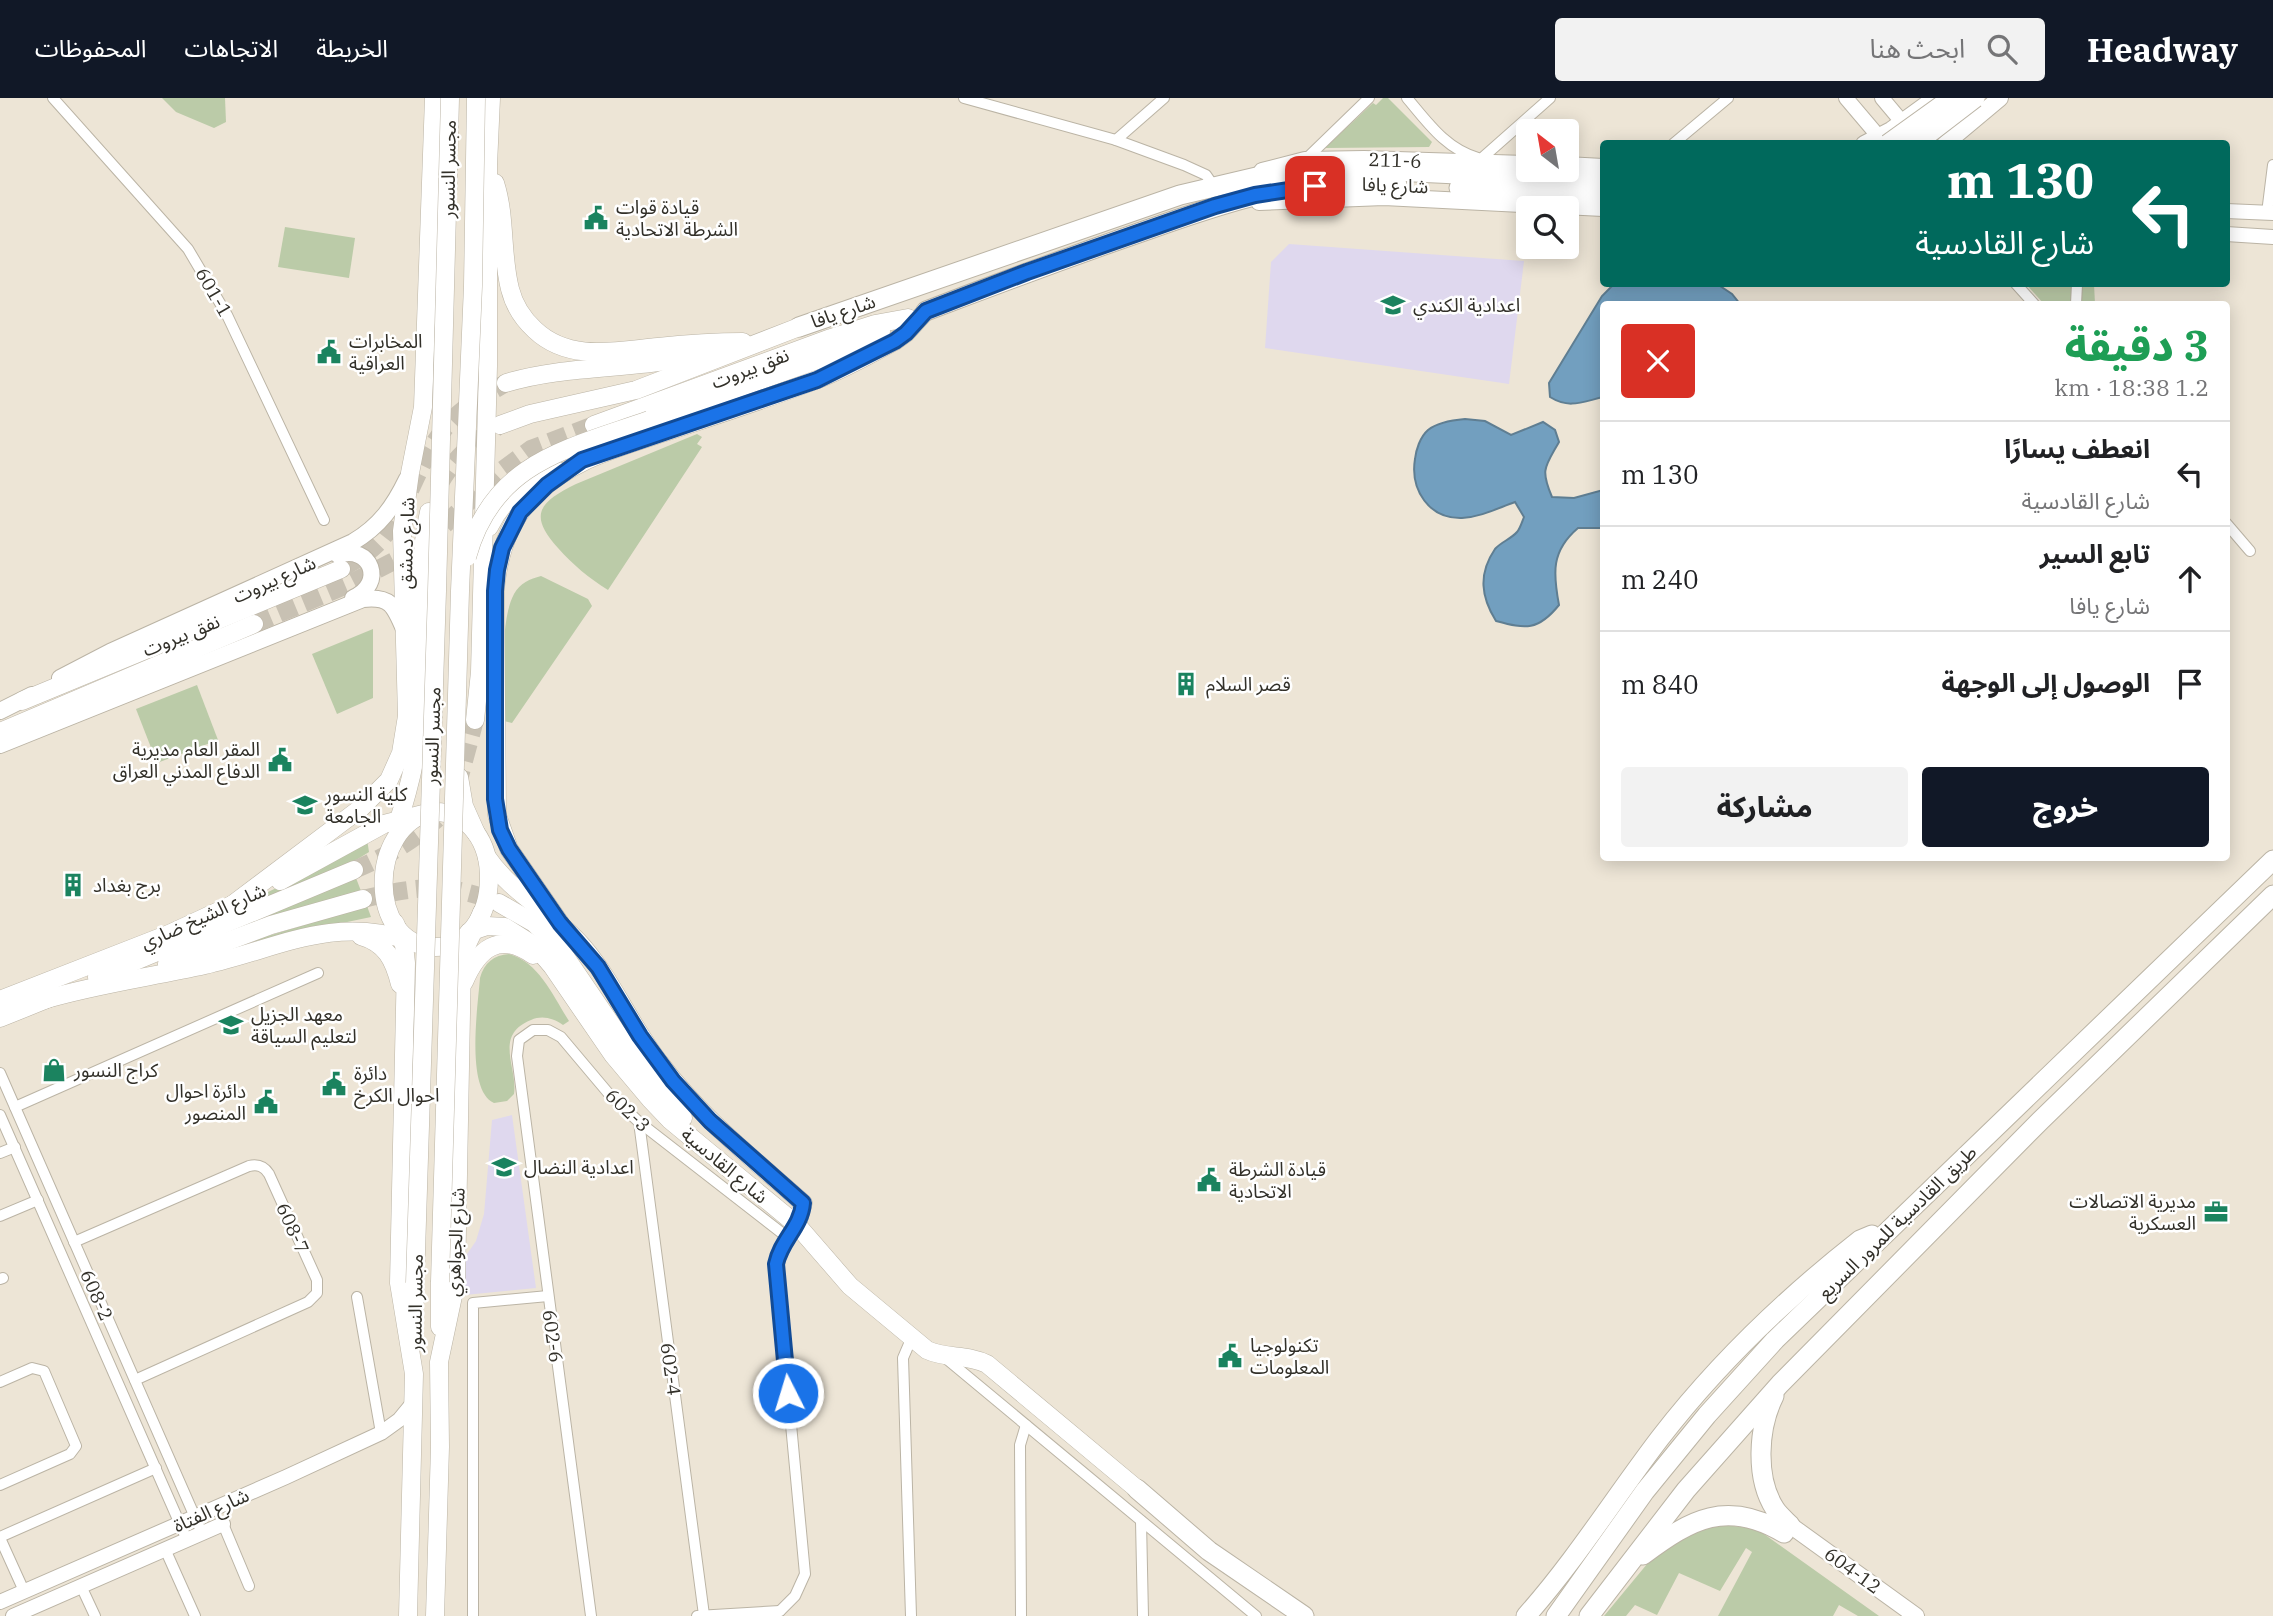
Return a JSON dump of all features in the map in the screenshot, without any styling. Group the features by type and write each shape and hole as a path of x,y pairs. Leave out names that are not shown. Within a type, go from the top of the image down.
{"highway":[{"path":"1882,140 1952,98"},
{"path":"1920,140 1975,98"},
{"name":"شارع يافا","path":"799,327 1146,207 1219,185 1265,175 1372,170 1600,181"},
{"name":"شارع يافا","path":"917,315 1027,272 1215,206 1294,188 1380,184 1600,195"},
{"path":"2239,894 2273,844"},
{"name":"طريق القادسية للمرور السريع","path":"1556,1616 1645,1491 1707,1415 1775,1340 2273,860"},
{"name":"طريق القادسية للمرور السريع","path":"1589,1616 1686,1490 1780,1384 2040,1121 2268,901"},
{"path":"1526,1616 1675,1419 1755,1331 1860,1240 1883,1234"},
{"path":"1780,1384 1765,1420 1762,1459 1771,1502 1787,1529"},
{"path":"1137,1489 1209,1551 1304,1616"},
{"path":"1623,1570 1674,1532 1701,1520 1745,1517 1787,1529"}],"main road":[{"name":"شارع دمشق","path":"228,908 361,808 389,780 416,710 405,631 402,531 423,407 434,98"},
{"name":"مجسر النسور","path":"414,1374 450,98"},
{"name":"مجسر النسور","path":"439,1362 460,591 473,286 476,98"},
{"path":"475,720 480,672 488,366 488,165 491,98"},
{"path":"1881,140 1934,98"},
{"path":"1950,140 2000,98"},
{"name":"211-6","path":"1219,185 1304,160 1516,164"},
{"path":"488,165 501,206 510,289 527,323 541,335 566,348 595,353 696,343 743,342"},
{"path":"1579,166 1600,167"},
{"path":"1215,206 1270,200 1384,197 1600,208"},
{"path":"460,591 468,554 481,521 501,491 545,458 823,358 917,315"},
{"name":"نفق بيروت","path":"594,425 831,338 875,324 917,315"},
{"name":"شارع يافا","path":"560,923 509,849 497,815 495,591 502,548 520,512 547,485 582,460 817,380 895,341 906,333 917,315"},
{"name":"نفق بيروت","path":"506,383 543,374 666,362 799,327"},
{"name":"شارع يافا","path":"500,425 530,414 636,390 799,327"},
{"path":"405,935 442,946 456,942 476,924 489,881 487,857 464,806 458,772 466,575 472,513 485,444"},
{"path":"483,542 497,511 518,489 544,474 582,460"},
{"name":"شارع بيروت","path":"0,711 110,652 353,542 379,524 397,499 410,474"},
{"path":"408,1616 414,1374 399,1283 406,954 405,935 388,909 384,885 388,853 410,778 416,710 423,544 429,512"},
{"path":"318,559 349,552 364,558 372,571 371,579 363,593 327,612"},
{"name":"نفق بيروت","path":"22,701 341,569"},
{"path":"0,745 363,599 383,598 396,612 405,631"},
{"name":"نفق بيروت","path":"0,732 254,624"},
{"path":"352,840 400,803 410,778 416,710"},
{"path":"389,780 411,744"},
{"path":"388,853 408,822 431,812 454,815 468,823 476,833"},
{"name":"شارع الشيخ ضاري","path":"0,1000 228,908 352,840 399,818 431,812"},
{"name":"شارع القادسية","path":"487,857 510,885 560,923 598,967 640,1036 682,1091 710,1121 803,1203 792,1231"},
{"name":"شارع الشيخ ضاري","path":"0,1018 354,870"},
{"path":"118,981 271,925 363,899"},
{"path":"499,903 534,923 558,946 649,1078 714,1155"},
{"name":"شارع القادسية","path":"476,924 513,931 544,956 613,1055 643,1092 670,1120 714,1155 850,1286 927,1350 942,1355 965,1356 988,1364 1137,1489"},
{"name":"شارع الجواهري","path":"435,1616 440,1447 439,1362 456,1282 461,991 464,947 476,924"},
{"path":"344,931 366,937 386,950 395,967 404,998"},
{"name":"شارع الشيخ ضاري","path":"43,1000 118,981 208,964 275,944 344,931 405,935"},
{"path":"461,991 473,961 496,945 510,944 523,948 559,978"},
{"path":"404,998 413,972 428,960 438,958 453,964 461,991"},
{"name":"604-12","path":"1787,1529 1899,1616"},
{"name":"604-12","path":"1787,1529 1916,1616"}],"street":[{"name":"601-1","path":"53,98 188,249 227,315 324,520"},
{"path":"964,98 1116,140 1197,170 1219,185 1215,206"},
{"path":"1116,140 1164,98"},
{"path":"1304,160 1369,98"},
{"path":"1408,98 1443,140 1460,152 1498,163"},
{"path":"1481,159 1550,98"},
{"path":"1679,140 1728,98"},
{"path":"1846,98 1878,140"},
{"path":"1882,98 1917,140"},
{"path":"2230,211 2270,213 2273,165"},
{"path":"2230,234 2273,237"},
{"path":"2019,287 2031,301"},
{"path":"2230,528 2250,551"},
{"path":"15,1107 318,973"},
{"name":"602-3","path":"517,1056 519,1040 533,1030 548,1030 561,1037 609,1094 639,1122 792,1231"},
{"name":"602-6","path":"517,1056 591,1616"},
{"name":"608-2","path":"0,1073 202,1533"},
{"name":"608-2","path":"0,1115 187,1540"},
{"name":"602-4","path":"639,1122 704,1615"},
{"path":"0,1153 25,1131"},
{"name":"608-7","path":"74,1242 249,1166 257,1165 269,1174 306,1255 318,1284 317,1293 312,1300 135,1380"},
{"path":"0,1216 38,1199"},
{"path":"697,1616 780,1613 795,1596 805,1574 776,1264 781,1245 792,1231"},
{"path":"473,1616 473,1305 476,1301 548,1296"},
{"path":"357,1297 382,1433"},
{"path":"911,1616 903,1358 912,1337"},
{"path":"942,1355 1256,1616"},
{"path":"0,1382 32,1368 44,1371 76,1446 70,1454 0,1485"},
{"name":"شارع الفتاة","path":"0,1602 382,1433 399,1420 413,1403"},
{"path":"1021,1616 1020,1445 1026,1425"},
{"path":"24,1591 0,1537 156,1468"},
{"path":"1140,1521 1143,1616"},
{"path":"223,1524 249,1586"},
{"name":"شارع الفتاة","path":"13,1616 223,1524"},
{"path":"165,1549 195,1616"},
{"path":"81,1586 94,1616"}],"shaded area":[{"name":"اعدادية الكندي","path":"1289,244 1524,261 1509,384 1265,348 1271,262"},
{"name":"اعدادية النضال","path":"512,1115 536,1288 465,1295 465,1257 476,1241 484,1214 492,1120"}],"green space":[{"path":"162,98 225,98 226,122 214,128 176,112"},
{"path":"1383,98 1388,98 1432,142 1429,147 1325,148 1373,103 1376,105"},
{"path":"285,227 355,238 349,278 278,267"},
{"path":"2029,287 2094,287 2095,301 2041,301"},
{"path":"697,434 702,437 697,444 702,447 608,590 575,566 549,537 541,518 546,503 553,497 576,484"},
{"path":"541,576 588,599 592,606 512,723 504,721 503,655 506,621 516,590"},
{"path":"373,629 373,698 337,714 312,654"},
{"path":"197,685 218,740 157,763 136,709"},
{"path":"367,839 369,852 353,862 200,925 295,879"},
{"path":"356,878 361,891 237,928"},
{"path":"367,906 371,917 242,944"},
{"path":"509,954 520,958 537,972 569,1021 563,1025 551,1019 539,1018 520,1026 510,1043 514,1094 507,1101 494,1103 485,1095 476,1065 480,978 490,961"},
{"path":"1717,1524 1757,1529 1879,1616 1858,1616 1839,1605 1833,1616 1718,1616 1752,1552 1746,1548 1720,1591 1679,1573 1657,1615 1635,1605 1626,1616 1604,1616 1657,1552 1681,1534"}],"water":[{"path":"1611,287 1722,287 1738,301 1600,301 1600,398 1576,403 1557,401 1550,397 1549,383 1602,296"},
{"path":"1451,421 1485,421 1511,435 1543,422 1555,430 1559,442 1550,457 1545,474 1552,497 1574,498 1600,491 1600,528 1578,528 1563,545 1555,573 1559,605 1538,624 1516,626 1496,621 1485,594 1484,576 1490,558 1497,547 1517,532 1524,517 1515,502 1476,516 1450,517 1431,508 1419,492 1414,470 1417,448 1428,430"}],"tunnel":[{"path":"341,569 383,538 432,446 452,420 471,404 506,383"},
{"path":"254,624 347,585 396,560 438,531 501,471 531,449 594,425"},
{"path":"439,485 450,467 464,452 497,427"},
{"path":"457,787 475,720"},
{"path":"354,870 398,848 437,819"},
{"path":"363,899 432,888 463,892 499,903"}],"place":[{"name":"قيادة قوات الشرطة الاتحادية","path":"596,218"},
{"name":"اعدادية الكندي","path":"1393,305"},
{"name":"المخابرات العراقية","path":"329,352"},
{"name":"قصر السلام","path":"1186,684"},
{"name":"المقر العام مديرية الدفاع المدني العراق","path":"280,760"},
{"name":"كلية النسور الجامعة","path":"305,805"},
{"name":"برج بغداد","path":"73,885"},
{"name":"معهد الجزيل لتعليم السياقة","path":"231,1025"},
{"name":"كراج النسور","path":"54,1070"},
{"name":"دائرة احوال الكرخ","path":"334,1084"},
{"name":"دائرة احوال المنصور","path":"266,1102"},
{"name":"اعدادية النضال","path":"504,1167"},
{"name":"قيادة الشرطة الاتحادية","path":"1209,1180"},
{"name":"مديرية الاتصالات العسكرية","path":"2216,1212"},
{"name":"تكنولوجيا المعلومات","path":"1230,1356"}],"route":[{"path":"788,1393 776,1264 781,1245 797,1225 803,1203 710,1121 673,1081 640,1036 587,951 560,923 509,849 500,830 495,799 495,591 502,548 510,528 532,497 582,460 817,380 895,341 926,311 1027,272 1215,206 1255,195 1315,186"}]}
